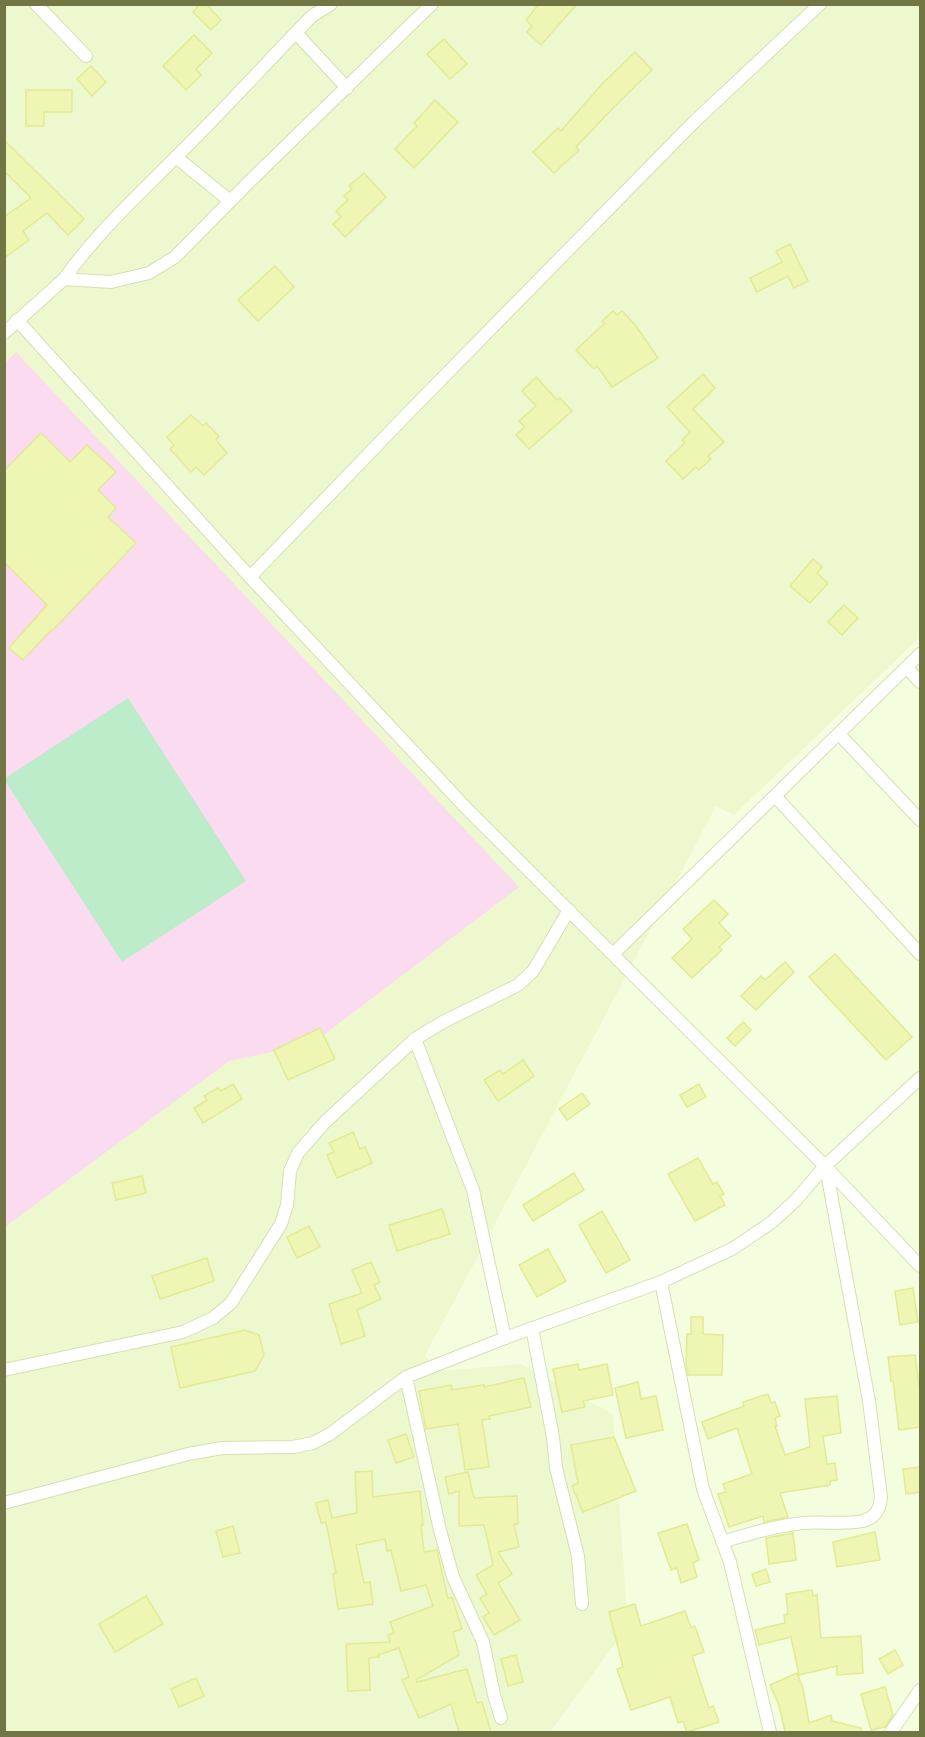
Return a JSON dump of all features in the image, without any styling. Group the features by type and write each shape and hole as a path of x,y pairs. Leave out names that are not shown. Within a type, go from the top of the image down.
{"street":[{"path":"36,4 86,56"},
{"path":"4,333 64,279 107,225 312,16 331,4"},
{"path":"64,279 111,282 149,273 175,258 230,201 432,4"},
{"path":"250,578 420,400 694,121 820,4"},
{"path":"296,33 347,88"},
{"path":"176,157 230,201"},
{"path":"17,320 250,578 468,810 825,1166 921,1266"},
{"path":"613,954 921,654"},
{"path":"907,668 921,682"},
{"path":"839,734 921,820"},
{"path":"776,796 921,954"},
{"path":"4,1370 183,1332 213,1318 231,1303 281,1224 287,1205 290,1171 298,1153 325,1122 415,1039 443,1022 518,985 533,970 568,910"},
{"path":"415,1039 473,1190 505,1338"},
{"path":"4,1503 188,1454 222,1448 293,1447 313,1443 330,1434 406,1377 505,1338 661,1282 732,1249 772,1222 795,1201 825,1166 921,1078"},
{"path":"722,1542 763,1529 800,1523 864,1520 880,1509 881,1497 869,1401 825,1166"},
{"path":"661,1282 703,1489 730,1562 770,1732"},
{"path":"532,1328 553,1437 556,1468 578,1556 582,1604"},
{"path":"406,1377 440,1530 453,1577 483,1642 501,1718"},
{"path":"891,1732 921,1690"}],"shaded area":[{"path":"5,5 920,5 920,637 734,815 716,806 425,1356 441,1371 521,1364 613,1414 628,1626 550,1732 5,1732"},
{"path":"16,352 519,887 313,1043 229,1061 5,1227 4,364"},
{"path":"128,698 246,881 122,962 4,779"}],"building":[{"path":"200,4 206,4 221,20 211,30 193,12"},
{"path":"539,4 577,4 541,45 527,32 532,26 526,20"},
{"path":"194,35 212,53 196,69 201,75 186,90 163,66"},
{"path":"444,39 467,64 450,79 427,54"},
{"path":"635,52 652,70 576,147 579,150 554,173 533,152 558,128 561,131 602,84"},
{"path":"91,66 106,82 92,96 77,79"},
{"path":"26,90 72,90 72,112 44,112 44,126 26,126"},
{"path":"435,100 458,122 414,168 395,149 417,126 414,123"},
{"path":"4,140 84,219 68,235 47,213 23,231 29,240 4,258 4,217 31,198 4,171"},
{"path":"364,173 386,197 345,237 333,224 341,217 336,211 348,200 344,196 352,189 349,186"},
{"path":"790,244 808,281 794,288 788,276 757,292 750,278 782,262 776,251"},
{"path":"275,266 294,287 258,321 238,300"},
{"path":"613,311 617,315 622,311 636,326 658,358 612,387 597,366 594,369 576,350 604,324 602,321"},
{"path":"703,374 715,388 693,409 724,442 708,456 711,459 699,470 696,467 683,479 666,461 685,443 682,440 690,432 667,407"},
{"path":"536,377 557,400 560,398 572,411 529,449 516,435 525,427 519,421 536,406 522,391"},
{"path":"191,415 203,426 206,423 219,436 216,440 227,453 204,475 196,467 191,472 170,449 174,445 167,437"},
{"path":"41,433 70,462 87,445 116,472 98,490 116,508 108,517 136,543 23,660 9,648 47,605 4,562 4,471"},
{"path":"813,559 822,567 817,573 828,583 810,603 790,586"},
{"path":"844,605 858,618 842,635 828,622"},
{"path":"714,900 728,914 719,923 731,936 719,947 722,950 692,978 672,958 692,939 683,929"},
{"path":"835,954 912,1037 886,1060 809,977"},
{"path":"785,962 794,972 756,1010 741,996 761,976 765,980"},
{"path":"743,1022 751,1030 735,1046 727,1038"},
{"path":"320,1028 335,1059 288,1080 274,1050"},
{"path":"523,1060 534,1076 498,1101 484,1080 500,1070 503,1074"},
{"path":"233,1084 242,1099 203,1123 194,1108 207,1100 204,1096 218,1088 221,1091"},
{"path":"699,1084 706,1097 687,1107 680,1095"},
{"path":"582,1093 590,1104 567,1120 559,1109"},
{"path":"353,1132 360,1149 365,1147 372,1163 337,1178 327,1155 334,1152 329,1143"},
{"path":"698,1158 713,1184 717,1182 724,1194 720,1196 725,1205 695,1221 668,1174"},
{"path":"574,1173 584,1190 533,1221 523,1205"},
{"path":"142,1176 146,1193 116,1200 112,1183"},
{"path":"442,1209 450,1234 397,1251 389,1225"},
{"path":"602,1211 630,1260 606,1273 579,1225"},
{"path":"309,1226 320,1247 297,1258 287,1237"},
{"path":"548,1249 566,1281 537,1297 519,1265"},
{"path":"207,1258 214,1281 160,1299 152,1276"},
{"path":"371,1262 380,1282 374,1285 381,1299 357,1310 365,1336 341,1344 329,1304 362,1293 352,1270"},
{"path":"913,1288 918,1322 900,1325 895,1291"},
{"path":"691,1317 703,1317 703,1334 723,1335 722,1375 688,1375 687,1334 691,1334"},
{"path":"245,1330 259,1335 264,1355 255,1371 180,1388 171,1347"},
{"path":"915,1355 921,1399 921,1427 899,1430 888,1357"},
{"path":"578,1364 579,1370 607,1364 613,1395 583,1401 585,1407 562,1412 553,1369"},
{"path":"524,1378 531,1407 489,1416 490,1419 482,1420 489,1467 465,1470 458,1424 426,1429 419,1391 451,1385 452,1390 484,1385 484,1387"},
{"path":"638,1382 641,1399 656,1396 663,1430 626,1438 615,1388"},
{"path":"768,1394 771,1403 775,1402 780,1416 775,1418 777,1426 775,1426 785,1455 810,1447 805,1399 837,1396 841,1433 823,1436 827,1464 835,1463 837,1480 830,1481 830,1485 780,1493 788,1517 764,1522 763,1516 729,1527 718,1494 726,1492 723,1484 752,1474 737,1428 708,1439 702,1422 744,1406 743,1402"},
{"path":"406,1434 414,1457 396,1463 388,1440"},
{"path":"614,1437 636,1491 583,1512 572,1486 578,1483 571,1445"},
{"path":"921,1467 921,1492 906,1494 903,1469"},
{"path":"372,1471 373,1497 420,1491 424,1552 437,1550 448,1599 452,1597 462,1629 453,1632 459,1655 416,1680 417,1682 467,1669 477,1703 482,1702 491,1732 459,1732 451,1704 419,1718 402,1680 409,1677 399,1648 378,1655 379,1657 369,1658 370,1690 348,1691 346,1644 390,1642 388,1635 394,1633 390,1622 433,1606 426,1585 401,1591 391,1550 387,1551 385,1539 356,1545 364,1583 370,1582 373,1604 338,1609 333,1574 336,1573 326,1522 321,1523 316,1503 328,1500 332,1518 357,1513 355,1472"},
{"path":"468,1472 474,1498 517,1496 518,1524 514,1524 519,1547 498,1552 512,1574 498,1583 520,1620 494,1635 483,1617 489,1613 480,1598 487,1594 476,1575 493,1565 484,1525 459,1526 459,1491 449,1494 445,1477"},
{"path":"687,1524 699,1560 693,1563 697,1577 681,1583 677,1568 671,1570 658,1533"},
{"path":"233,1526 240,1553 223,1557 216,1531"},
{"path":"875,1532 880,1560 837,1567 833,1542"},
{"path":"793,1533 796,1560 769,1564 766,1538"},
{"path":"766,1569 770,1582 756,1586 752,1574"},
{"path":"812,1590 813,1596 817,1595 821,1638 861,1636 863,1673 837,1675 837,1666 799,1675 791,1637 759,1645 755,1630 785,1623 784,1615 788,1614 786,1594"},
{"path":"146,1596 163,1624 115,1652 99,1624"},
{"path":"635,1604 641,1626 685,1611 691,1628 695,1626 704,1652 692,1656 709,1708 713,1706 719,1722 687,1732 683,1721 678,1723 670,1697 631,1710 617,1669 623,1667 609,1612"},
{"path":"895,1650 903,1665 888,1674 879,1659"},
{"path":"516,1655 523,1682 508,1686 501,1659"},
{"path":"797,1673 803,1688 809,1723 831,1715 832,1721 861,1728 861,1732 785,1732 779,1705 770,1685"},
{"path":"196,1678 204,1696 179,1707 171,1689"},
{"path":"885,1687 893,1715 885,1727 871,1730 861,1694"}]}
